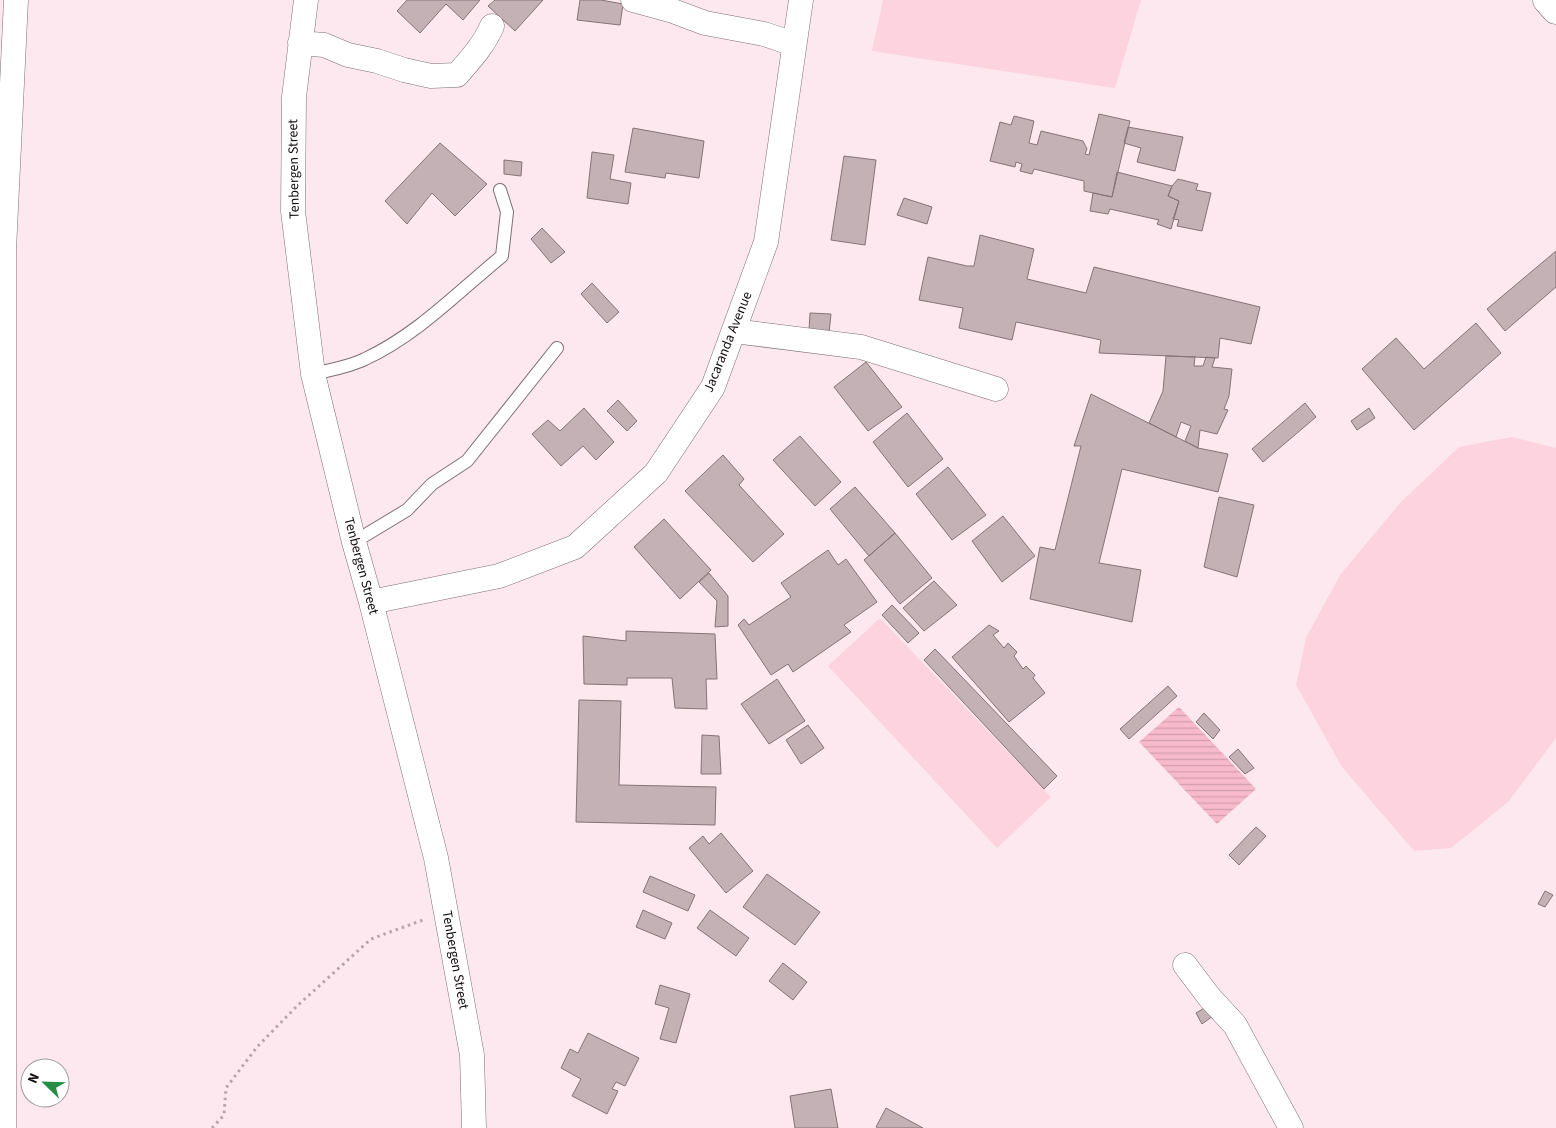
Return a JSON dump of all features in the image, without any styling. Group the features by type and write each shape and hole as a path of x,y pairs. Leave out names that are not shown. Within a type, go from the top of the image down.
{"street":[{"path":"4,1128 2,250 16,0"},
{"name":"Tenbergen Street","path":"306,0 294,97 293,211 313,374 354,542 436,858 472,1055 474,1128"},
{"path":"634,0 705,23 764,34 794,44"},
{"name":"Jacaranda Avenue","path":"371,602 499,576 575,546 656,473 713,387 766,242 801,0"},
{"path":"1546,0 1556,10"},
{"path":"300,42 324,45 348,55 378,61 404,70 431,76 457,75 487,38 492,26"},
{"path":"734,331 861,347 996,389"},
{"path":"1184,965 1210,998 1235,1025 1291,1128"}],"lane":[{"path":"313,374 363,360 408,334 448,303 502,256 507,212 500,190"},
{"path":"354,542 407,510 432,484 467,461 557,348"}],"path":[{"path":"212,1128 224,1115 226,1088 257,1047 297,1006 371,939 422,920 443,894"}],"shaded area":[{"path":"883,0 1141,0 1115,88 872,51"},
{"path":"1512,437 1556,448 1556,738 1508,802 1451,848 1414,851 1342,767 1296,685 1306,638 1340,575 1400,503 1459,447"},
{"path":"880,618 1051,797 997,848 828,666"},
{"path":"1179,707 1256,789 1217,824 1139,742"}],"building":[{"path":"407,0 480,0 463,20 446,4 420,33 397,11"},
{"path":"495,0 543,0 515,31 488,6"},
{"path":"580,0 601,0 623,4 620,25 577,20"},
{"path":"1099,114 1130,121 1112,197 1084,191 1084,181 1034,169 1032,174 1020,171 1022,164 1016,162 1015,167 990,161 1000,122 1011,125 1014,116 1034,121 1029,143 1037,145 1041,131 1083,141 1087,149 1085,154 1089,155"},
{"path":"1128,127 1183,137 1175,171 1137,162 1141,148 1124,143"},
{"path":"633,128 704,141 699,178 666,173 665,178 625,172"},
{"path":"440,143 487,184 455,216 432,193 407,224 385,201"},
{"path":"592,152 614,155 610,179 631,183 628,204 587,198"},
{"path":"844,156 876,160 865,245 831,240"},
{"path":"504,160 522,162 521,176 504,174"},
{"path":"1117,172 1172,186 1168,196 1179,201 1171,229 1157,224 1159,220 1110,209 1108,214 1090,211 1093,193 1112,197"},
{"path":"1178,179 1198,184 1196,190 1211,193 1202,231 1177,226 1179,220 1173,219 1179,201 1168,196 1172,186"},
{"path":"904,198 932,207 927,224 897,215"},
{"path":"542,228 565,252 551,263 531,239"},
{"path":"980,235 1034,249 1027,279 1086,293 1094,267 1260,307 1251,344 1220,338 1218,358 1099,353 1101,340 1016,322 1012,340 959,328 963,308 919,300 928,257 974,266"},
{"path":"1556,251 1556,287 1505,331 1487,309"},
{"path":"592,283 619,312 607,323 581,294"},
{"path":"810,313 831,314 829,333 809,331"},
{"path":"1476,323 1501,353 1414,430 1362,369 1396,338 1424,369"},
{"path":"1166,356 1195,357 1194,366 1203,366 1206,357 1215,358 1212,367 1232,369 1229,396 1224,409 1228,410 1217,434 1200,430 1198,448 1185,441 1191,426 1181,422 1176,437 1149,423 1163,391"},
{"path":"866,362 902,407 868,431 834,387"},
{"path":"1091,394 1198,448 1228,454 1218,492 1122,469 1099,563 1141,570 1132,622 1030,599 1040,547 1055,550 1081,446 1074,446"},
{"path":"618,400 637,421 627,431 607,411"},
{"path":"1305,403 1316,417 1263,462 1252,449"},
{"path":"584,408 614,442 596,460 583,446 561,466 532,434 548,420 560,431"},
{"path":"1369,408 1375,418 1357,430 1351,421"},
{"path":"907,413 943,459 908,487 873,442"},
{"path":"800,436 841,482 815,506 773,460"},
{"path":"723,455 744,479 739,485 784,534 753,562 685,491"},
{"path":"948,467 986,515 952,540 916,494"},
{"path":"855,487 895,533 869,556 830,509"},
{"path":"1219,497 1254,505 1237,577 1204,567"},
{"path":"1003,516 1035,556 1002,582 972,541"},
{"path":"664,519 711,570 680,599 634,547"},
{"path":"895,533 932,578 900,604 864,560"},
{"path":"828,550 838,565 846,559 877,602 844,625 851,632 793,672 788,664 771,675 738,625 744,619 749,625 791,597 781,583"},
{"path":"709,573 728,596 728,626 715,627 717,601 699,582"},
{"path":"934,581 957,605 924,631 903,608"},
{"path":"892,605 919,633 908,643 882,615"},
{"path":"989,625 999,631 993,635 1004,648 1008,643 1017,652 1014,656 1023,669 1026,666 1035,675 1033,678 1045,693 1009,722 952,657"},
{"path":"626,631 715,634 717,679 706,679 707,709 675,708 672,678 627,678 627,685 584,684 583,636 626,641"},
{"path":"935,649 1057,776 1044,789 924,660"},
{"path":"777,679 805,721 769,744 741,704"},
{"path":"1168,686 1177,696 1129,739 1120,729"},
{"path":"579,700 621,701 619,785 716,787 715,825 576,822"},
{"path":"1204,713 1220,730 1213,739 1196,722"},
{"path":"808,725 824,748 801,764 786,740"},
{"path":"702,735 719,736 721,774 701,774"},
{"path":"1238,749 1254,768 1245,774 1229,757"},
{"path":"1256,827 1266,836 1239,865 1229,855"},
{"path":"721,833 753,871 726,893 689,848 703,836 709,844"},
{"path":"767,874 820,912 795,945 743,907"},
{"path":"650,876 695,895 688,911 643,892"},
{"path":"1545,891 1553,895 1545,907 1538,904"},
{"path":"643,910 672,923 665,939 636,927"},
{"path":"710,910 749,938 736,956 697,928"},
{"path":"783,963 807,982 793,1000 769,981"},
{"path":"660,985 690,994 676,1043 660,1039 669,1008 655,1004"},
{"path":"1206,1007 1213,1016 1202,1024 1196,1013"},
{"path":"588,1033 639,1058 625,1086 616,1082 612,1089 618,1091 607,1114 572,1096 581,1079 561,1068 570,1049 578,1053"},
{"path":"831,1089 838,1128 795,1128 790,1096"},
{"path":"886,1108 923,1128 876,1127"}]}
